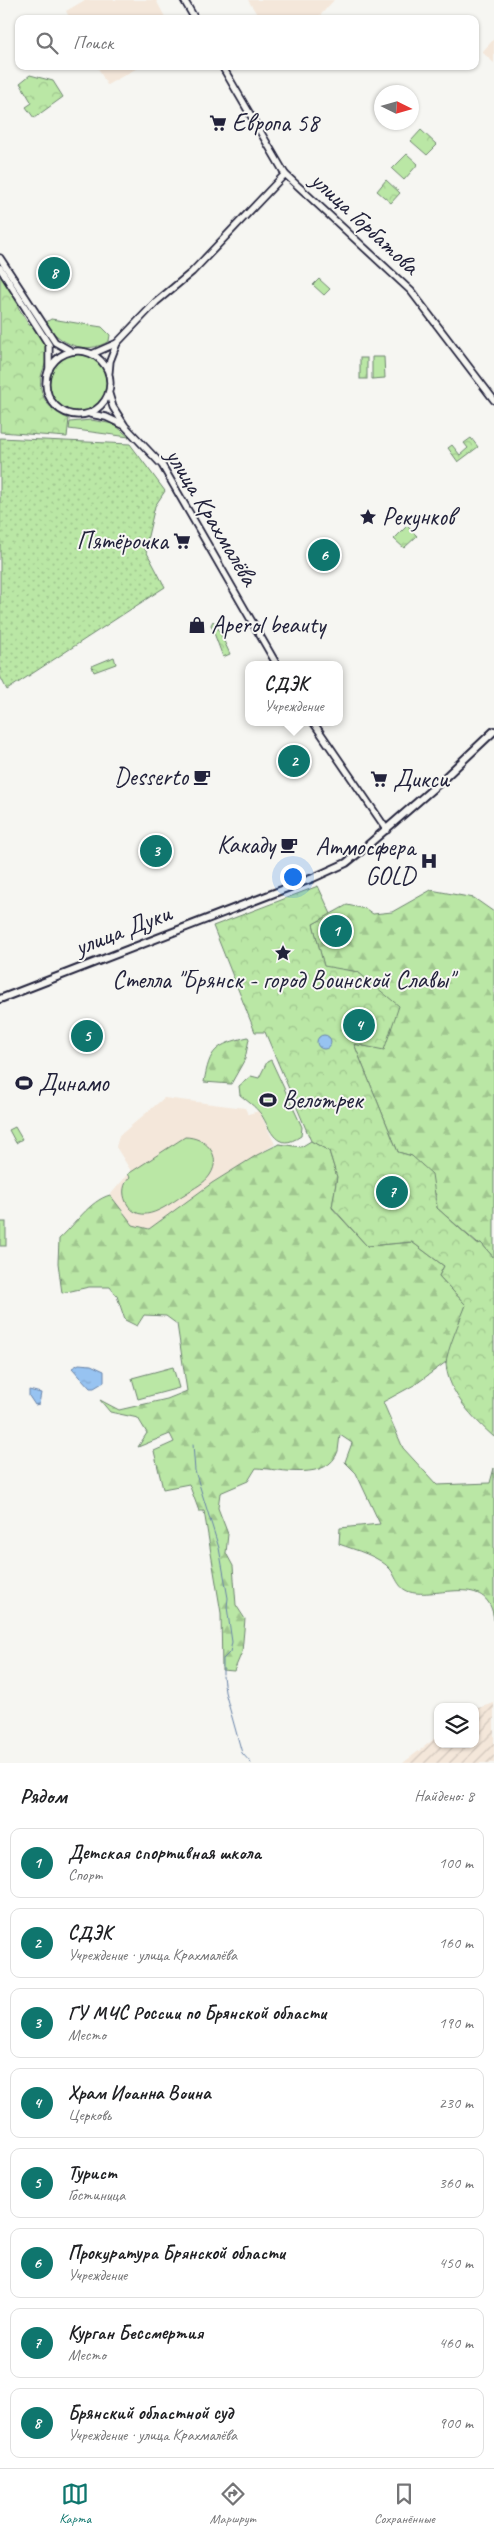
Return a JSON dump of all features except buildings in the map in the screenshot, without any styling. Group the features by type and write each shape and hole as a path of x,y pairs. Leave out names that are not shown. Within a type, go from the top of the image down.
{"main road":[{"path":"184,0 193,15"},
{"name":"улица Горбатова","path":"224,70 285,174 411,291 494,400"},
{"path":"49,370 60,356 71,352 92,354 117,342 156,302 192,272 285,174"},
{"path":"1,263 7,268 55,342 71,352"},
{"path":"1,263 49,345 49,370 46,384 54,405 59,410 73,415 90,414 106,417 125,426"},
{"name":"улица Крахмалёва","path":"117,342 110,361 109,372 111,383 109,394 113,407 125,426 162,465 275,661"},
{"path":"92,354 104,364 109,372"},
{"path":"90,414 102,406 109,394"},
{"path":"316,726 386,830"},
{"name":"улица Дуки","path":"0,999 346,863 386,830 494,731"}],"shaded area":[{"path":"85,0 156,0 164,15 68,15 66,11"},
{"path":"248,0 334,0 321,15 257,15"},
{"path":"494,39 494,63 482,52"},
{"path":"99,70 134,70 107,85"},
{"path":"164,1098 245,1108 248,1114 259,1111 275,1144 212,1183 149,1229 133,1225 110,1195 131,1171 116,1147 119,1136"},
{"path":"494,1703 494,1763 403,1763 434,1738 434,1748 479,1748 479,1708"}],"green space":[{"path":"30,75 53,81 63,97 34,118 26,107 32,103 20,83"},
{"path":"421,130 437,145 427,155 411,141"},
{"path":"407,154 418,164 404,180 392,169"},
{"path":"386,180 400,193 391,203 377,191"},
{"path":"0,272 19,303 18,307 29,325 34,326 41,336 47,350 41,389 46,402 56,412 69,419 67,437 0,432"},
{"path":"319,279 330,289 324,295 313,285"},
{"path":"51,319 102,327 110,335 109,341 91,347 74,346 58,337 45,323"},
{"path":"78,354 89,356 102,367 107,383 105,394 94,407 78,412 67,410 54,399 49,383 51,372 62,359"},
{"path":"372,357 384,357 385,378 372,379"},
{"path":"360,358 367,358 367,379 360,379"},
{"path":"91,420 114,424 129,437 69,429 70,422"},
{"path":"0,438 130,444 165,491 155,506 145,549 165,587 7,690 0,676"},
{"path":"471,438 478,447 458,462 448,448 452,445 460,455 468,448 464,443"},
{"path":"407,526 417,536 404,548 394,539"},
{"path":"213,621 230,654 223,657 211,625"},
{"path":"114,657 116,664 94,672 92,666"},
{"path":"318,886 331,914 313,924 324,966 358,972 399,1006 384,1050 354,1044 398,1152 412,1156 432,1174 437,1208 477,1244 481,1243 494,1258 494,1437 463,1405 448,1375 446,1364 448,1352 466,1305 439,1276 444,1266 412,1242 367,1246 332,1207 337,1177 329,1151 311,1141 265,1032 255,1032 213,926"},
{"path":"431,890 474,898 494,912 494,1258 481,1243 478,1244 437,1208 436,1195 412,1156 398,1152 354,1044 370,1047 358,972 324,967 313,924 347,905 366,909 373,914 392,912"},
{"path":"248,1037 245,1059 231,1084 204,1082 209,1062 216,1050 228,1043"},
{"name":"Велотрек","path":"271,1060 302,1127 301,1136 293,1141 280,1141 275,1137 259,1111 240,1095 239,1086 251,1076 259,1078 267,1062"},
{"path":"15,1127 22,1139 16,1143 9,1130"},
{"path":"185,1137 199,1140 210,1148 214,1161 210,1175 199,1185 155,1212 139,1214 132,1210 126,1202 124,1195 125,1186 130,1177 128,1174"},
{"path":"311,1141 329,1151 337,1177 332,1208 367,1246 412,1242 444,1266 439,1276 466,1305 446,1362 416,1384 383,1402 403,1448 437,1485 490,1483 494,1468 494,1620 490,1606 484,1597 475,1592 410,1592 402,1588 386,1565 367,1554 339,1544 340,1528 380,1524 356,1473 345,1462 352,1443 340,1435 338,1451 333,1461 324,1467 302,1472 256,1468 248,1481 220,1493 218,1508 228,1534 226,1553 233,1566 236,1605 245,1619 242,1652 234,1671 222,1670 221,1613 204,1511 199,1511 189,1484 163,1489 154,1451 174,1442 170,1434 138,1447 147,1433 138,1418 110,1412 100,1400 119,1410 167,1399 187,1391 177,1324 166,1316 144,1315 137,1326 125,1320 117,1296 110,1287 89,1287 62,1293 58,1263 59,1239 95,1202 110,1195 133,1225 149,1229 212,1183 257,1155 279,1144 301,1147"},
{"path":"0,1222 6,1222 6,1246 0,1246"},
{"path":"173,1367 179,1388 138,1399 132,1378"}],"water":[{"path":"324,1035 329,1037 331,1042 329,1047 324,1049 319,1047 317,1042 319,1037"},
{"path":"79,1364 91,1365 104,1371 104,1382 94,1388 90,1388 72,1368"},
{"path":"29,1390 41,1393 39,1404 35,1405 29,1396"}],"waterway":[{"path":"193,1444 195,1471 219,1548 228,1598 227,1607 232,1642 230,1652 223,1659 223,1674"},
{"path":"223,1676 225,1692 242,1753 251,1763"}],"place":[{"name":"Европа 58","path":"218,123"},
{"name":"Брянский областной суд","path":"54,273"},
{"name":"Рекунков","path":"368,517"},
{"name":"Пятёрочка","path":"182,541"},
{"name":"Прокуратура Брянской области","path":"324,555"},
{"name":"Aperol beauty","path":"197,625"},
{"name":"СДЭК","path":"294,761"},
{"name":"Desserto","path":"202,777"},
{"name":"Дикси","path":"379,779"},
{"name":"Какаду","path":"289,845"},
{"name":"ГУ МЧС России по Брянской области","path":"156,851"},
{"name":"Атмосфера GOLD","path":"429,861"},
{"name":"Детская спортивная школа","path":"336,931"},
{"name":"Стелла \"Брянск - город Воинской Славы\"","path":"283,953"},
{"name":"Храм Иоанна Воина","path":"359,1025"},
{"name":"Турист","path":"87,1036"},
{"name":"Динамо","path":"24,1083"},
{"name":"Велотрек","path":"268,1100"},
{"name":"Курган Бессмертия","path":"392,1192"}]}
